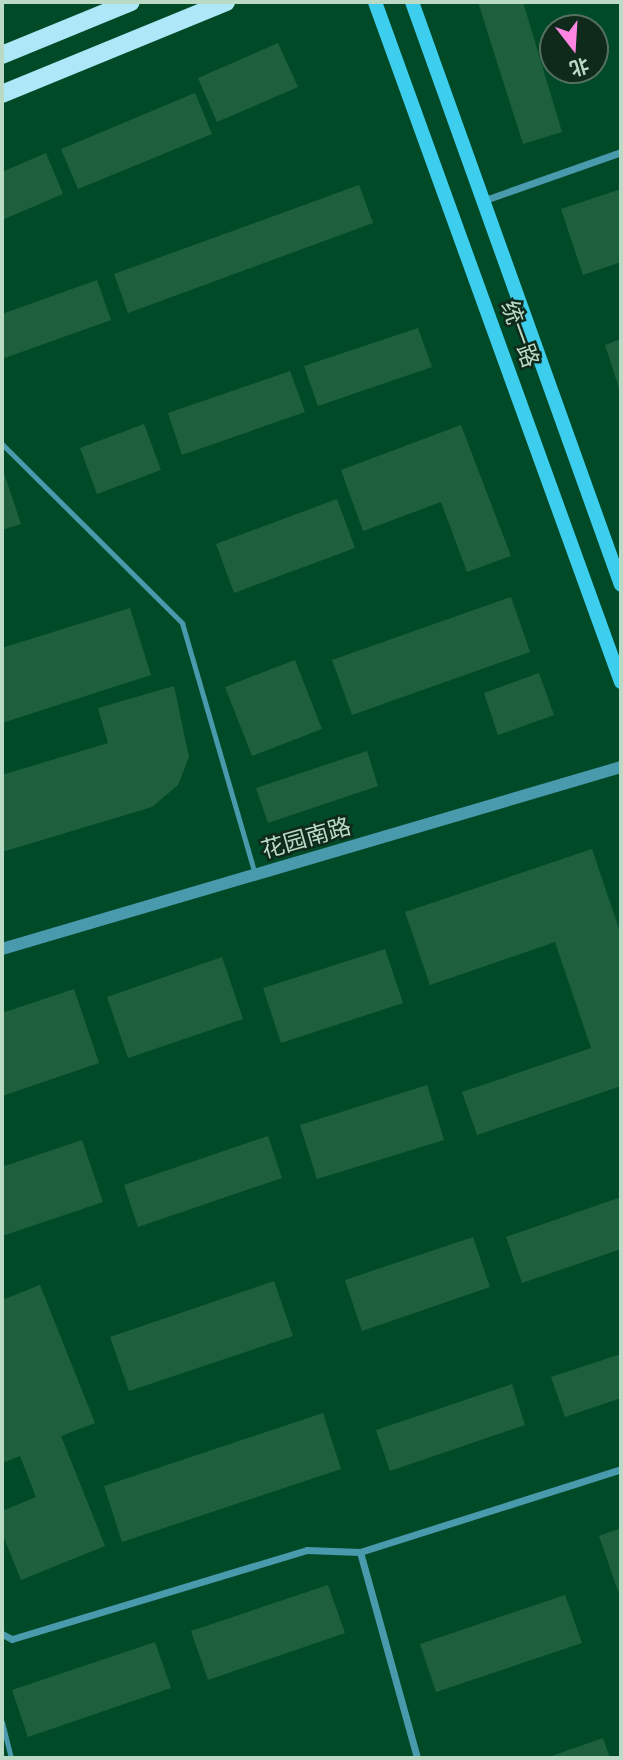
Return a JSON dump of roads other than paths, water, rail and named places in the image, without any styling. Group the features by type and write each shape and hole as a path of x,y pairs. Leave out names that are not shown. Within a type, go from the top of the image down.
{"main road":[{"path":"2,55 131,2"},
{"path":"2,94 226,2"},
{"name":"统一路","path":"375,2 621,682"},
{"name":"统一路","path":"412,2 621,585"}],"street":[{"path":"485,200 621,152"},
{"name":"花园南路","path":"2,950 621,767"},
{"path":"2,1634 12,1639 307,1550 360,1552 621,1469"},
{"path":"360,1552 417,1758"}],"lane":[{"path":"2,444 182,623 255,875"},
{"path":"2,1722 11,1758"}]}
